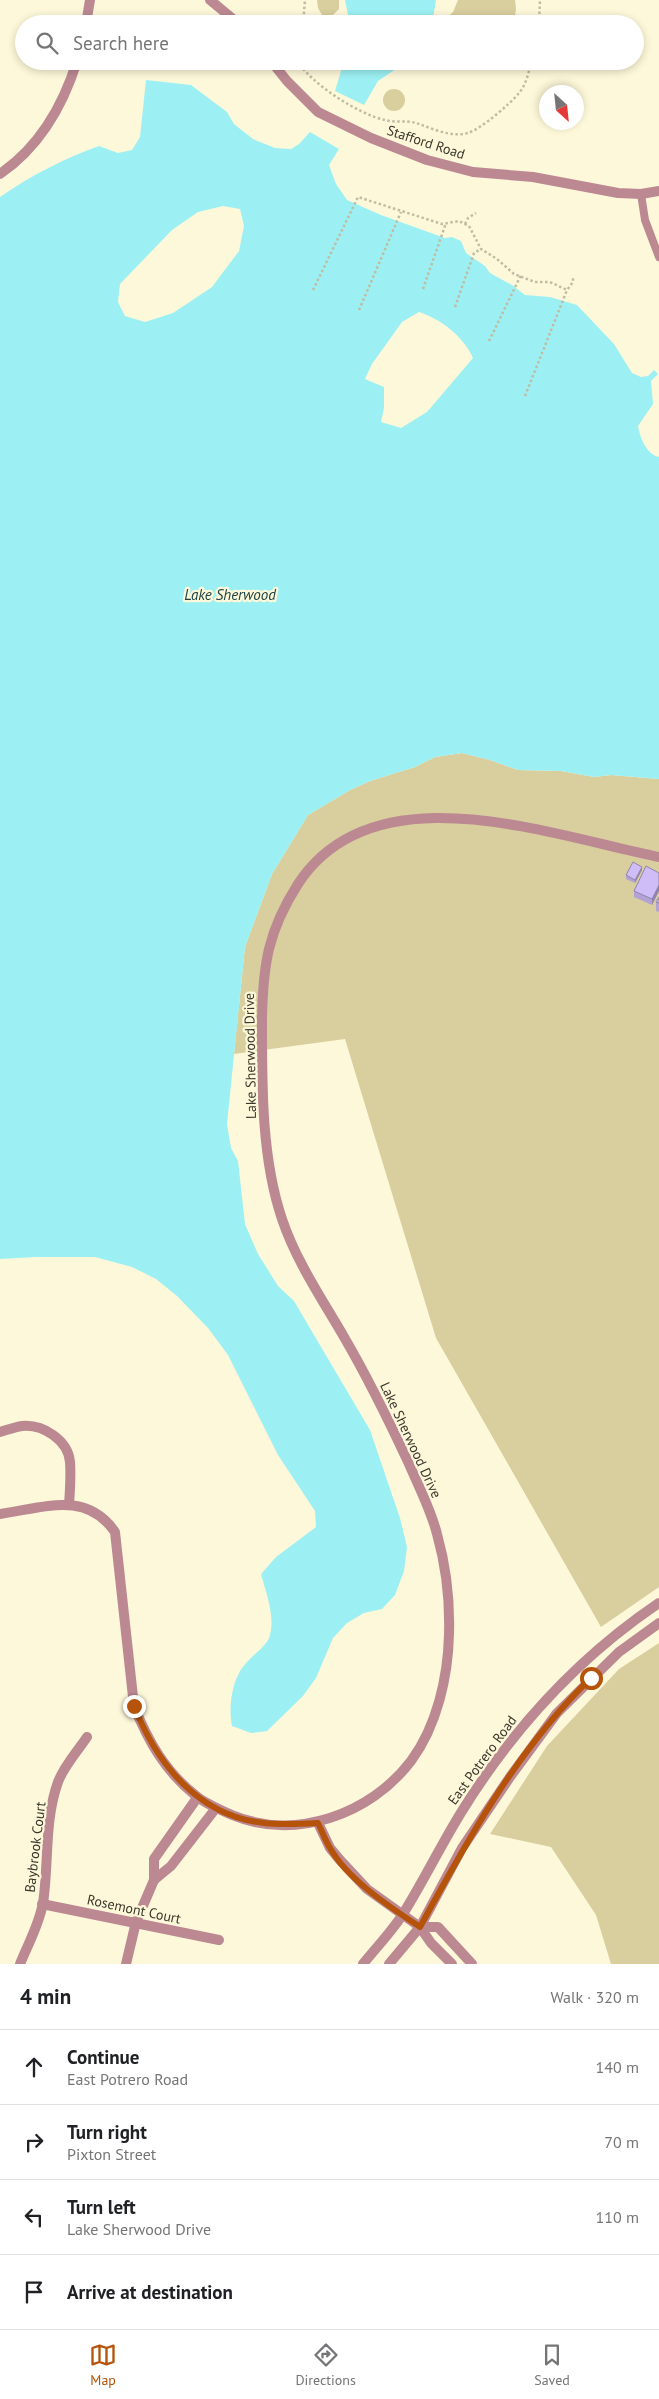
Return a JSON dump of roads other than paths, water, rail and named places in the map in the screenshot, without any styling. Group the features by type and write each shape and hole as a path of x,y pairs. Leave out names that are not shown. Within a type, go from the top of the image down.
{"street":[{"path":"88,15 90,0"},
{"path":"210,0 228,15"},
{"path":"0,174 40,138 64,97 74,70"},
{"name":"Stafford Road","path":"278,70 318,112 371,138 427,160 473,172 532,177 618,193 641,194 659,191"},
{"name":"Lake Sherwood Drive","path":"0,1514 70,1504 95,1511 106,1518 115,1532 134,1706 143,1729 158,1754 174,1776 198,1798 244,1820 264,1823 318,1823 354,1808 377,1794 395,1778 421,1745 443,1685 449,1632 448,1598 442,1554 431,1515 373,1389 309,1277 282,1220 271,1172 262,1075 263,975 272,935 288,900 306,872 323,855 355,835 382,825 424,818 518,825 659,856"},
{"path":"0,1432 24,1426 37,1427 60,1440 67,1450 70,1460 70,1504"},
{"name":"East Potrero Road","path":"363,1964 402,1915 462,1811 519,1731 608,1639 659,1603"},
{"path":"389,1964 420,1927 462,1848 510,1777 557,1713 619,1652 659,1623"},
{"name":"Baybrook Court","path":"20,1964 42,1904 46,1857 56,1792 63,1772 87,1737"},
{"path":"126,1964 136,1922 154,1880 154,1859 198,1798"},
{"path":"154,1880 172,1866 216,1808"},
{"path":"318,1823 330,1848 367,1889 420,1927 431,1943 452,1964"},
{"name":"Rosemont Court","path":"42,1904 219,1940"},
{"path":"420,1927 438,1927 472,1964"}],"lane":[{"path":"641,194 645,220 659,257"}],"water":[{"path":"345,0 436,0 434,15 348,15"},
{"path":"341,70 394,70 378,81 364,105 335,91"},
{"name":"Lake Sherwood","path":"146,80 191,85 227,112 234,124 253,139 275,148 291,149 299,144 310,132 339,149 329,165 336,184 347,200 381,215 445,238 452,237 461,241 466,253 485,266 490,273 512,285 525,295 550,297 577,305 614,344 632,373 641,377 648,376 654,370 658,374 651,381 653,404 638,426 647,449 659,457 659,779 611,775 594,777 561,771 518,770 462,753 435,757 415,767 370,781 350,790 308,815 272,874 245,947 227,1124 231,1148 238,1161 245,1224 258,1254 278,1286 294,1301 370,1430 400,1518 407,1547 404,1571 395,1595 382,1609 364,1613 347,1623 333,1638 316,1678 303,1696 267,1731 251,1733 232,1726 231,1701 238,1675 251,1658 264,1646 270,1635 271,1612 261,1574 276,1557 316,1527 315,1511 278,1455 228,1355 208,1328 177,1296 156,1279 132,1267 95,1257 0,1259 0,197 48,168 73,156 99,146 118,153 132,150 140,137","holes":["223,206 240,209 244,226 239,251 212,287 173,313 145,322 125,316 118,302 120,284 172,230 198,212","419,312 435,319 451,330 464,343 473,358 427,412 401,428 381,422 384,408 384,387 365,379 372,364 402,322"]}]}
